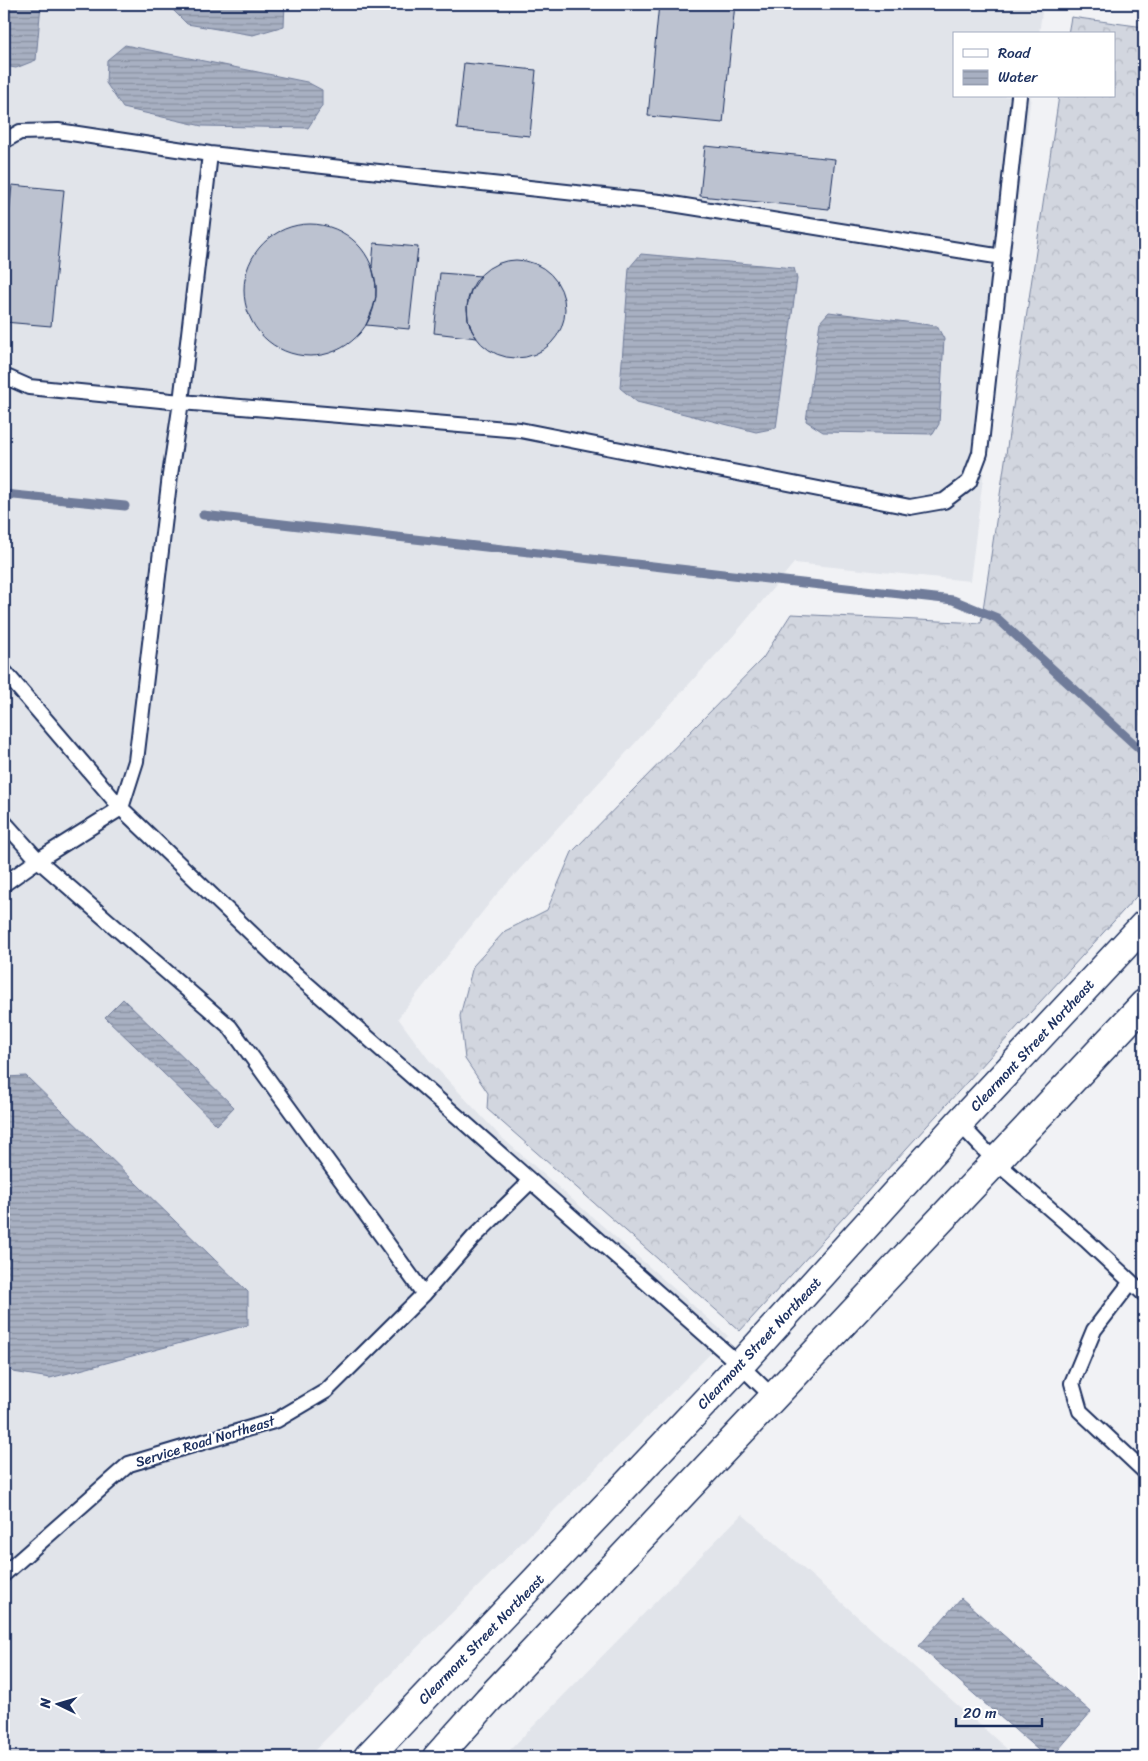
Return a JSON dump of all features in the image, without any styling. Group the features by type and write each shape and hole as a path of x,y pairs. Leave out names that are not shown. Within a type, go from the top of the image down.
{"street":[{"name":"Clearmont Street Northeast","path":"368,1757 740,1365 959,1123 1144,925"},
{"path":"437,1757 495,1693 1144,1004"}],"lane":[{"path":"4,376 29,387 181,402 520,430 910,507 944,501 969,482 980,453 1019,98"},
{"path":"4,140 20,132 58,131 210,154 660,202 1002,257"},
{"path":"4,884 38,860 121,808 136,761 210,154"},
{"path":"4,671 121,808 275,956 740,1365 774,1398"},
{"path":"4,822 38,860 230,1027 424,1294"},
{"path":"959,1123 996,1162 1079,1234 1144,1294"},
{"name":"Service Road Northeast","path":"4,1574 129,1464 277,1420 326,1390 424,1294 474,1238 530,1181"},
{"path":"1131,1282 1094,1330 1072,1383 1080,1411 1144,1471"}],"shaded area":[{"path":"4,4 1043,4 1039,32 953,32 953,98 1031,98 970,581 794,563 734,635 496,895 398,1018 429,1060 500,1136 728,1336 308,1757 4,1757"},
{"path":"742,1514 1016,1757 503,1757"}],"green space":[{"path":"1071,17 1144,27 1144,888 740,1331 487,1109 488,1093 465,1059 460,1016 473,966 505,931 547,910 572,852 763,658 791,614 981,623 1059,98 1116,98 1116,32 1068,32"}],"water":[{"path":"4,4 41,4 36,60 16,68 4,66"},
{"path":"167,4 285,4 284,26 253,35 187,24"},
{"path":"125,45 307,82 322,90 322,106 308,128 202,126 123,108 106,83 107,60"},
{"path":"641,254 794,268 797,279 776,428 756,432 637,402 620,388 629,268"},
{"path":"829,312 937,326 944,339 939,424 933,434 823,432 806,421 820,322"},
{"path":"123,999 234,1107 217,1125 105,1017"},
{"path":"26,1076 248,1292 248,1325 50,1378 13,1372 4,1362 4,1077"},
{"path":"961,1598 1091,1712 1052,1757 1046,1757 919,1646"}],"building":[{"path":"659,4 735,4 723,123 648,116"},
{"path":"464,63 536,70 530,136 457,129"},
{"path":"705,146 835,159 829,209 700,196"},
{"path":"12,185 64,190 51,326 4,322 4,266"},
{"path":"310,224 323,225 335,229 357,243 371,265 375,277 375,303 371,315 357,337 335,351 323,355 310,356 297,355 285,351 263,337 249,315 245,303 244,290 245,277 249,265 263,243 285,229 297,225"},
{"path":"374,243 418,247 409,329 366,325 376,297 376,285 372,267"},
{"path":"516,260 535,264 550,275 561,290 565,309 561,328 550,343 535,354 516,358 497,354 482,343 471,328 467,309 471,290 482,275 497,264"},
{"path":"440,273 481,276 471,291 467,306 468,319 472,331 477,338 434,333"}],"waterway":[{"path":"4,494 125,506"},
{"path":"203,515 953,600 997,618 1144,753"}]}
